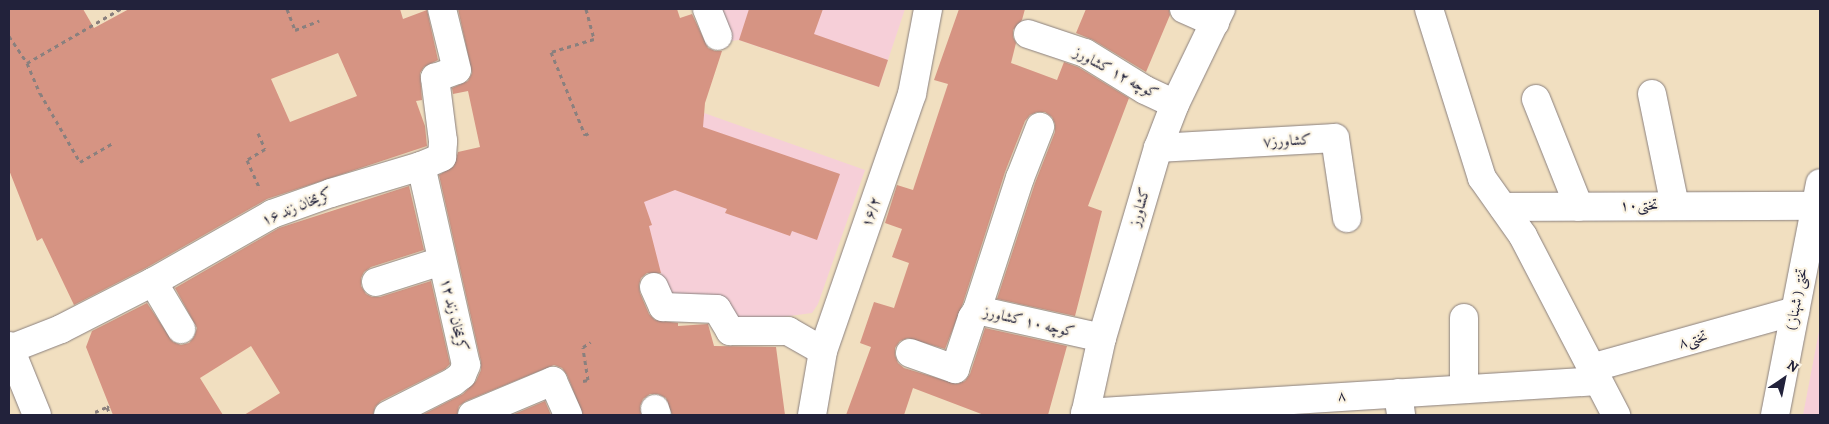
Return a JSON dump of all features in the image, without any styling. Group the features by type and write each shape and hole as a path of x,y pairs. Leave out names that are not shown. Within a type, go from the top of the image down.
{"street":[{"name":"کریمخان زند ۱۶","path":"9,347 61,328 153,282 272,214 331,192 421,166 442,157 442,133 434,78 457,70 442,9"},
{"path":"707,9 718,36"},
{"name":"۱۶/۲","path":"812,415 824,351 912,94 928,9"},
{"path":"1184,9 1218,16"},
{"path":"1429,9 1482,178 1523,236 1616,415"},
{"name":"کشاورز","path":"1085,414 1102,338 1158,148 1175,104 1218,16"},
{"name":"کوچه ۱۲ کشاورز","path":"1028,34 1085,53 1146,90 1175,104"},
{"path":"1652,94 1675,206"},
{"path":"1536,99 1578,207"},
{"path":"977,310 1020,178 1040,127"},
{"name":"۷کشاورز","path":"1158,148 1335,138 1347,218"},
{"name":"کریمخان زند ۱۲","path":"388,415 454,382 462,375 466,365 421,166"},
{"name":"تختی۱۰","path":"1503,207 1774,205 1818,194"},
{"name":"تختی ( شهناز )","path":"1775,415 1818,194"},
{"path":"376,282 442,261"},
{"path":"153,282 181,329"},
{"path":"654,287 663,306 717,309 730,331 788,330 824,351"},
{"name":"کوچه ۱۰ کشاورز","path":"910,353 955,369 972,318 977,310 1102,338"},
{"name":"تختی۸","path":"1594,374 1795,311"},
{"path":"1464,318 1464,389"},
{"path":"9,347 37,415"},
{"name":"۸","path":"1085,414 1400,404 1464,389 1594,374"},
{"path":"472,415 552,381 568,415"}],"path":[{"path":"27,63 120,9"},
{"path":"286,9 294,30 319,21"},
{"path":"586,9 594,39 551,52 585,135 591,132"},
{"path":"9,36 27,63 40,92 80,162 114,142"},
{"path":"258,133 264,149 247,160 272,214"},
{"path":"95,412 108,407 110,415"}],"shaded area":[{"path":"718,9 905,9 879,87 739,40 730,41"},
{"path":"704,113 865,170 818,304 812,313 738,323 730,317 727,299 680,301 666,293 658,264 624,192"},
{"path":"1820,326 1820,415 1803,415"}],"building":[{"path":"9,9 83,9 94,28 129,9 400,9 403,19 427,10 438,60 424,67 420,73 422,100 416,101 425,126 427,146 267,199 146,268 74,305 42,238 37,241 9,170","holes":["338,53 357,96 290,122 271,79"]},
{"path":"458,9 677,9 680,18 692,14 708,48 722,51 705,103 703,127 840,174 817,240 792,231 790,236 725,213 727,209 675,190 644,202 652,225 649,226 661,273 647,273 641,278 639,285 640,293 649,314 655,320 678,323 678,326 708,324 714,346 776,347 785,415 672,415 666,398 658,394 650,394 643,399 640,406 641,415 583,415 567,375 562,368 554,365 466,401 459,406 457,415 422,415 463,394 476,381 481,370 481,362 439,175 454,166 458,152 480,147 468,91 453,94 452,88 468,81 472,73"},
{"path":"749,9 823,9 814,34 888,60 879,87 739,40"},
{"path":"959,9 1025,9 1022,20 1013,30 1013,37 1016,43 1011,63 1057,80 1064,62 1078,67 1129,98 1088,206 1102,211 1075,316 997,299 1035,183 1055,132 1055,124 1052,117 1045,112 1037,112 1030,115 1025,121 1005,172 963,303 945,349 908,338 900,341 895,348 898,363 904,368 957,384 965,381 970,374 985,328 1067,346 1048,415 984,415 913,388 904,415 846,415 871,347 860,343 874,302 894,308 909,263 892,257 902,229 885,223 897,185 913,190 948,84 934,80"},
{"path":"1086,9 1169,9 1170,15 1146,72 1093,40 1076,33"},
{"path":"409,186 424,250 371,267 364,272 361,278 361,286 366,294 372,297 380,297 431,281 450,364 445,369 381,401 375,407 373,415 244,415 280,393 251,346 200,378 223,415 113,415 86,347 92,331 147,303 173,342 181,345 189,343 194,337 197,328 175,288 279,228"},
{"path":"545,401 551,415 512,415"}]}
